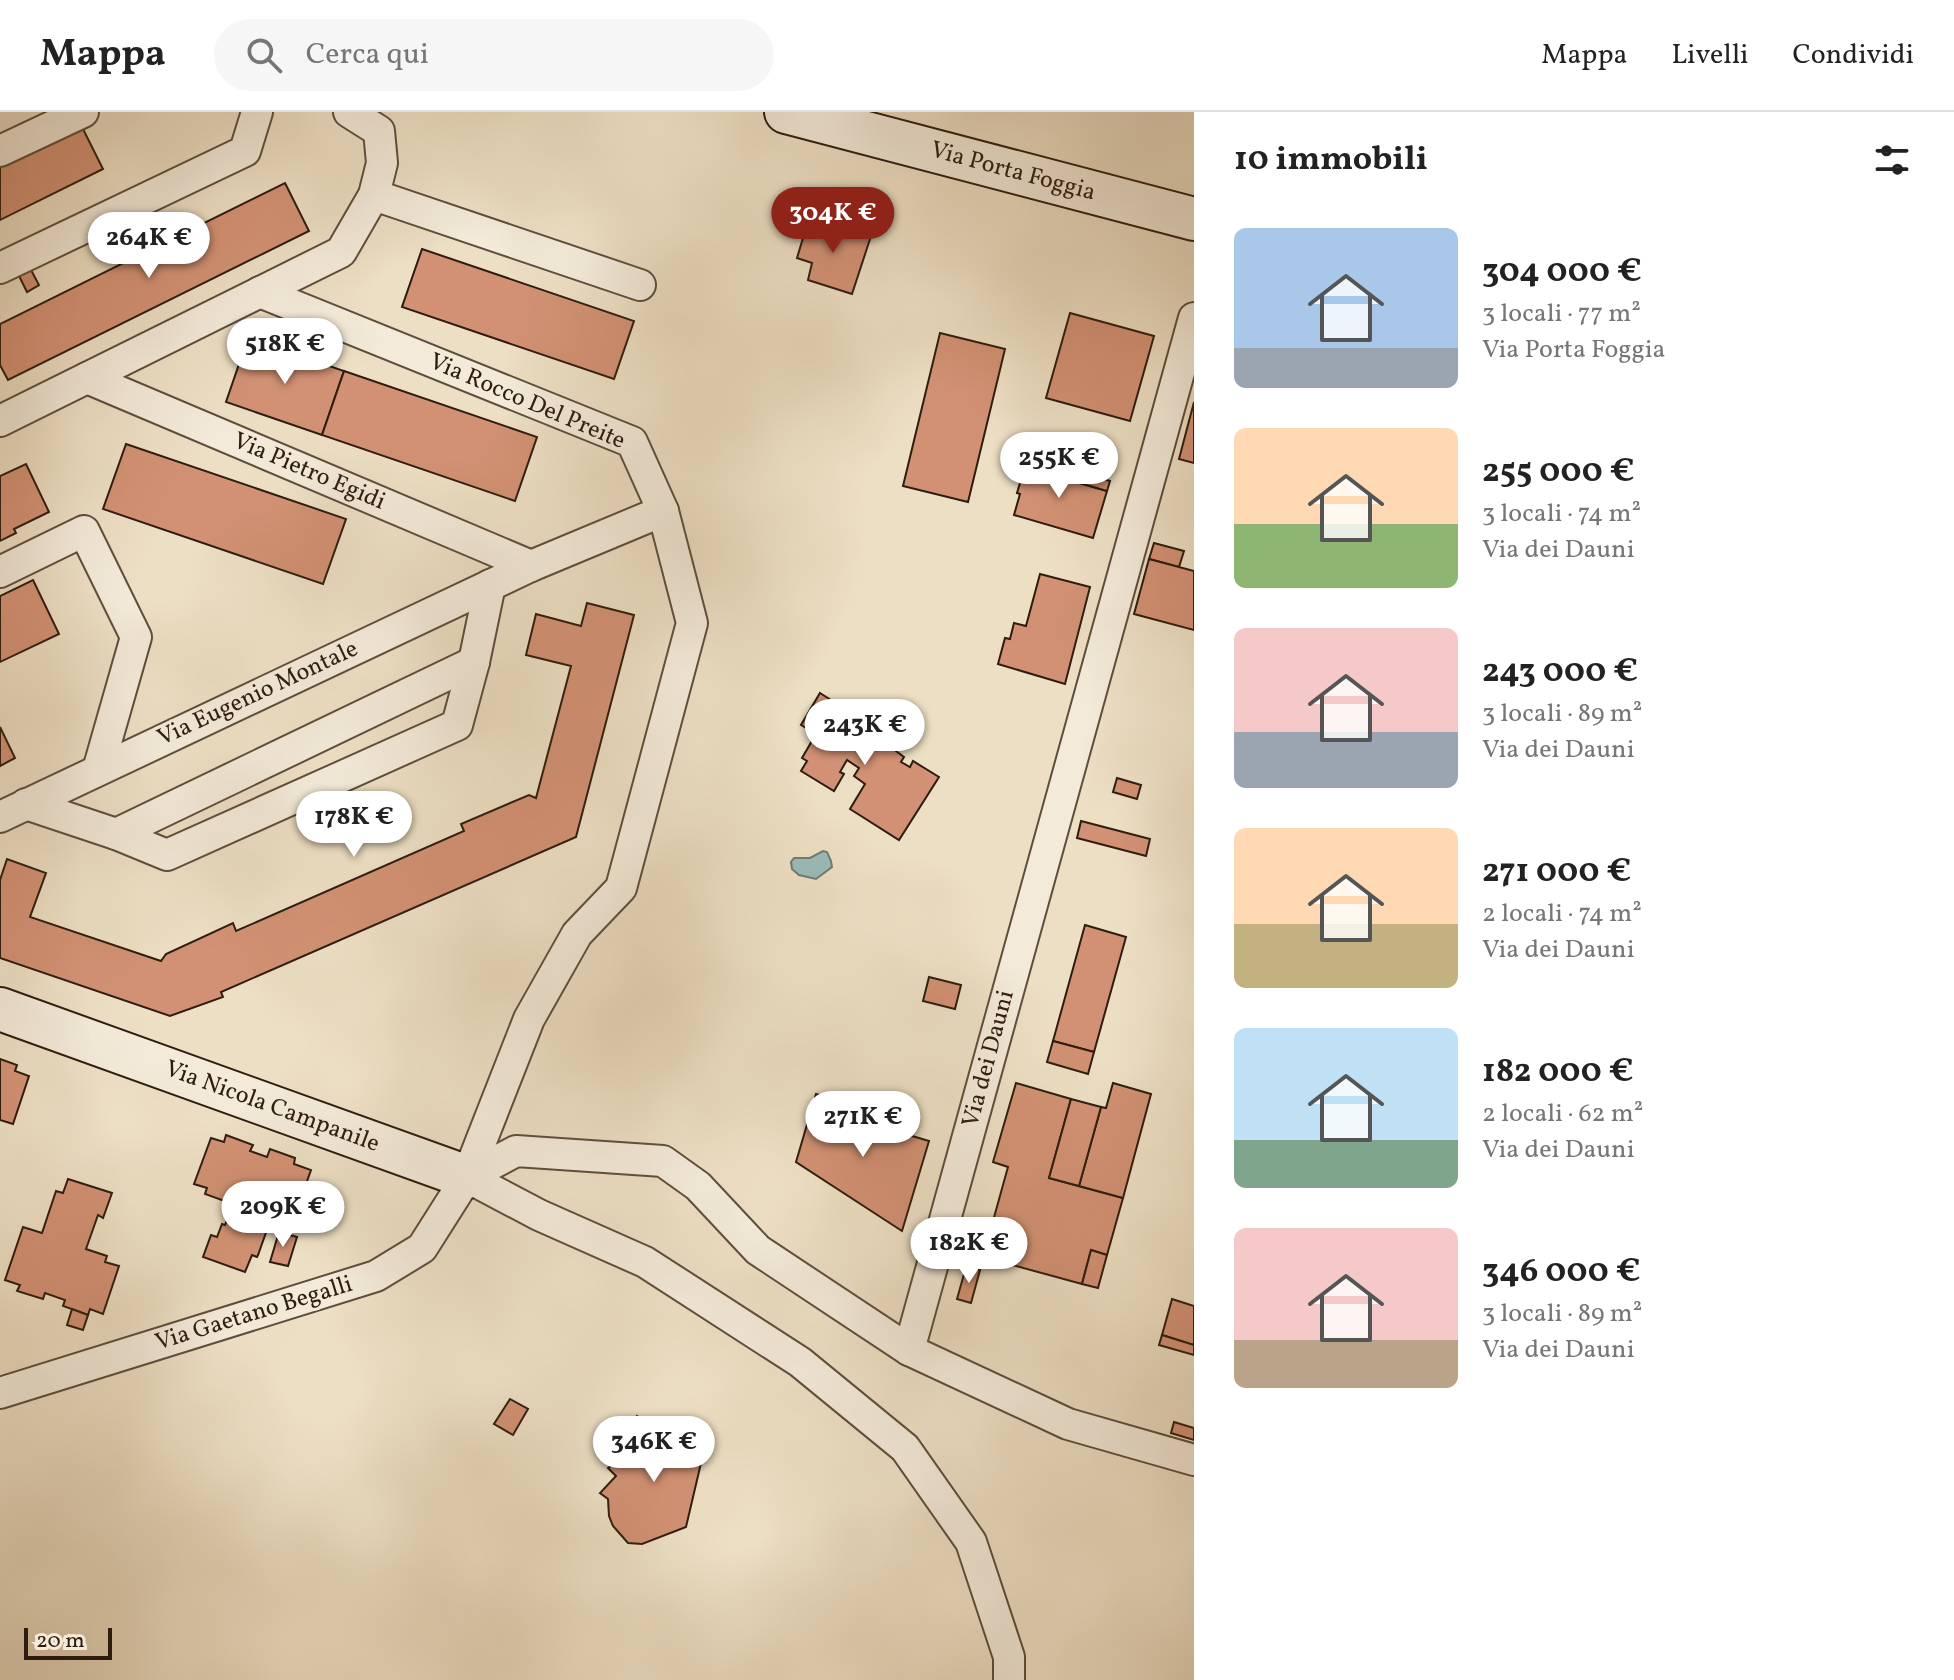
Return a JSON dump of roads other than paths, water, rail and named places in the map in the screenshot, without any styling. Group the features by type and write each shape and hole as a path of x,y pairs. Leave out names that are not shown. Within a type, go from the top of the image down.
{"street":[{"path":"0,151 83,112"},
{"path":"0,268 245,151 257,112"},
{"path":"0,421 341,252 374,195 382,163 379,131 349,112"},
{"name":"Via Porta Foggia","path":"786,112 1194,219"},
{"path":"374,195 640,285"},
{"name":"Via Rocco Del Preite","path":"260,292 632,442 663,511 692,623 621,888"},
{"name":"Via dei Dauni","path":"909,1350 1194,318"},
{"name":"Via Pietro Egidi","path":"87,378 531,566"},
{"name":"Via Eugenio Montale","path":"13,810 531,566 663,511"},
{"path":"0,572 84,531 91,545 136,637 98,770"},
{"name":"Via Eugenio Montale","path":"13,810 116,834 167,855 457,725 490,585"},
{"path":"116,834 474,662"},
{"name":"Via Gaetano Begalli","path":"0,1393 376,1276 422,1248 467,1177 529,1019 577,934 621,888"},
{"name":"Via Nicola Campanile","path":"0,1009 467,1177 539,1215 645,1262 800,1362 905,1448 971,1542 1009,1657 1009,1680"},
{"path":"467,1177 516,1151 663,1161 698,1186 758,1250 909,1350 1068,1424 1194,1460"}],"water":[{"path":"827,852 832,867 816,879 799,875 792,869 794,858 810,858"}]}
